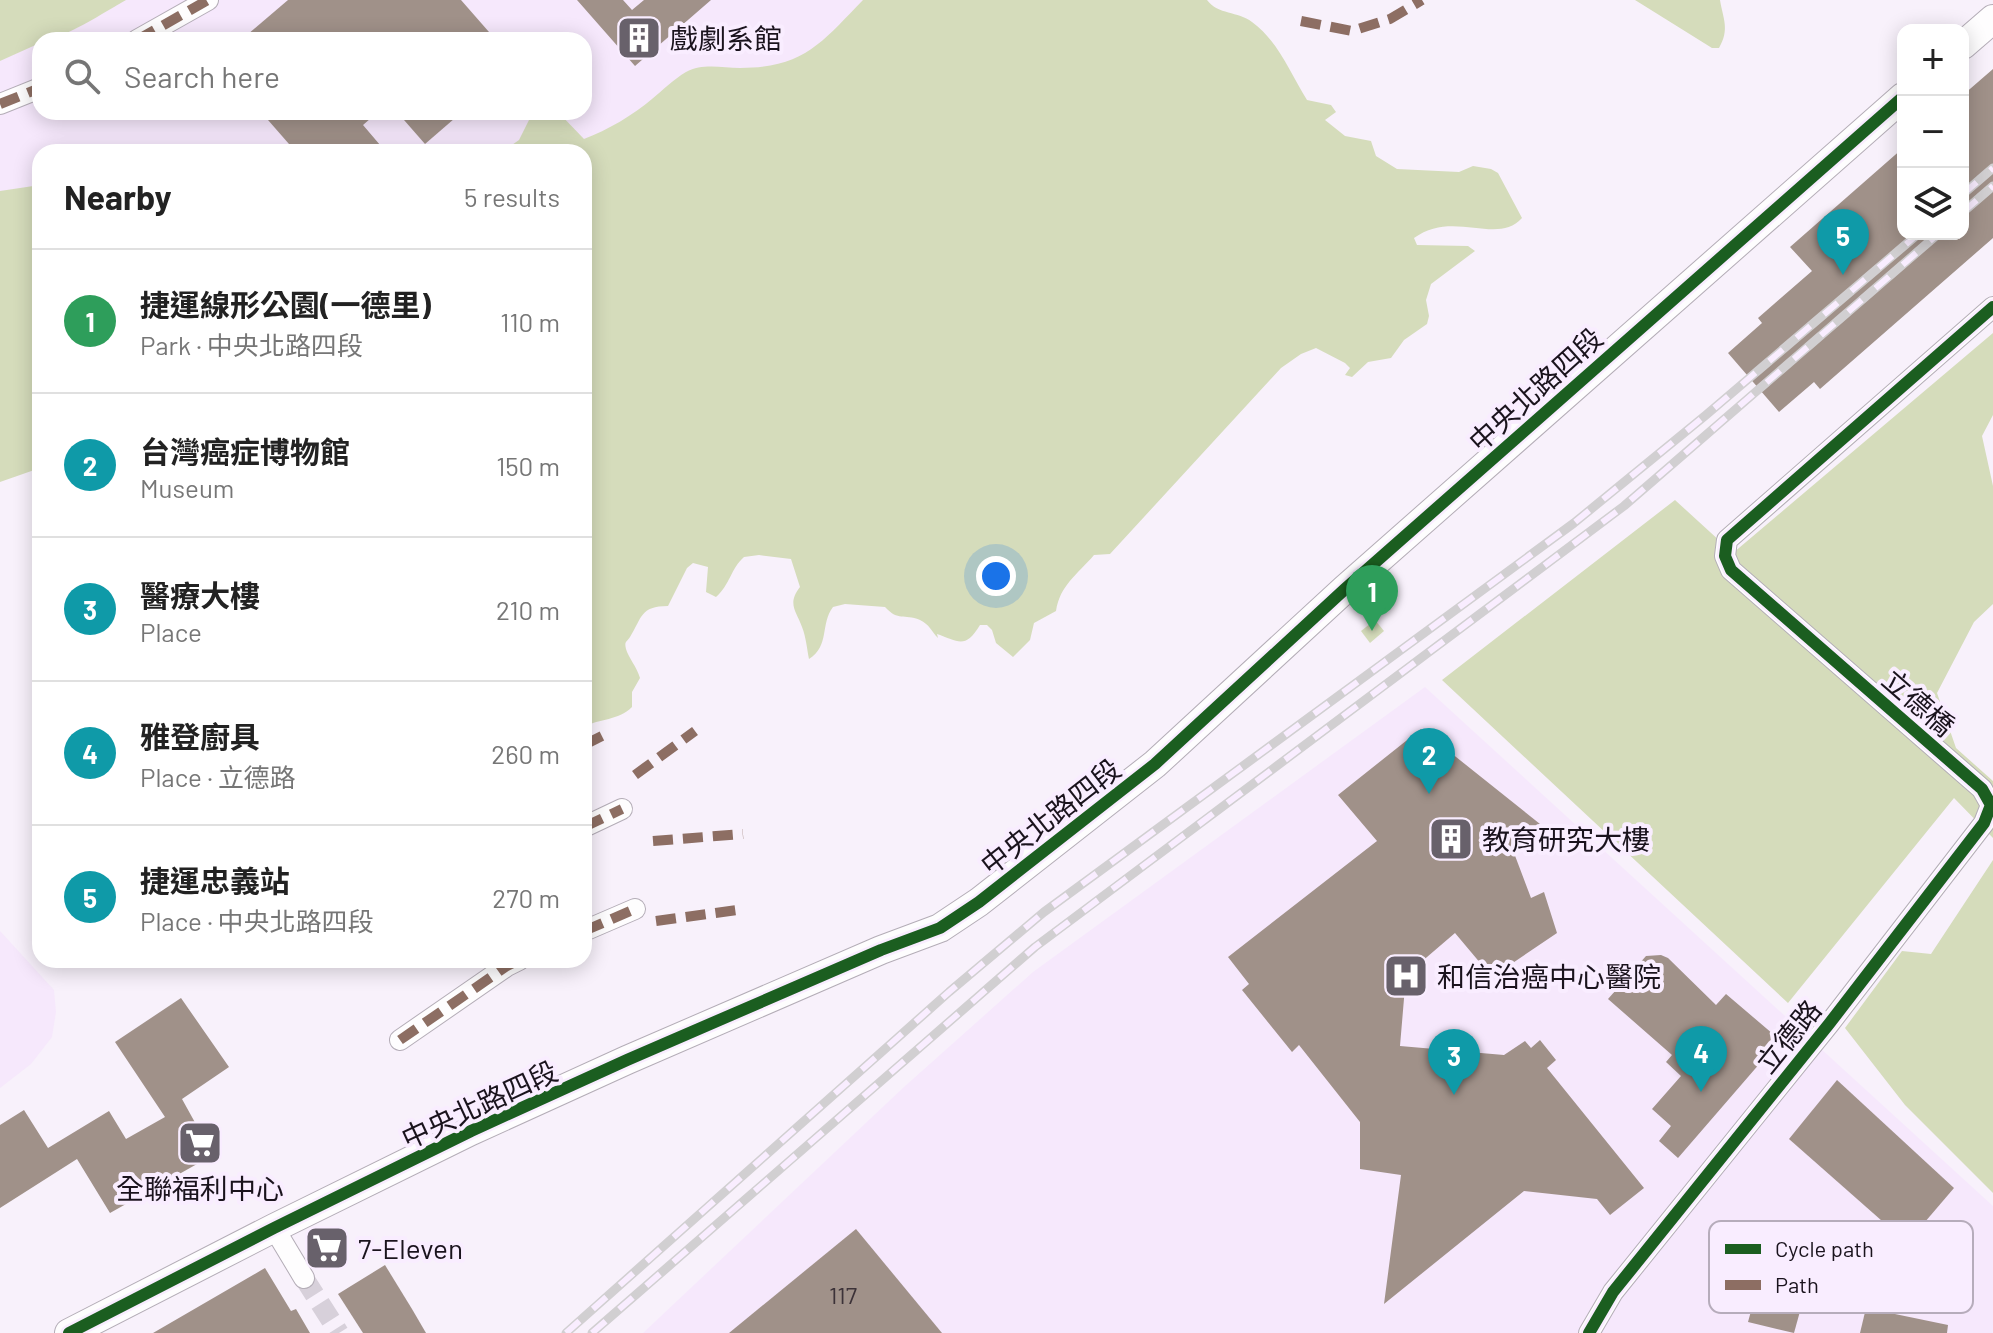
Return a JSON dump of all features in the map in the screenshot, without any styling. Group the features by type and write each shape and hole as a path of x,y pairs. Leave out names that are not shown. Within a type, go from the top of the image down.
{"street":[{"path":"151,32 208,0"},
{"path":"1969,40 1993,19"},
{"path":"0,104 32,91"},
{"name":"中央北路四段","path":"69,1333 471,1131 881,950 940,928 979,902 1155,764 1325,606 1897,102"},
{"name":"立德橋","path":"1991,805 1982,789 1731,570 1725,556 1727,540 1993,307"},
{"name":"立德路","path":"1589,1333 1613,1292 1829,1024 1984,823 1991,805"},
{"path":"592,823 622,809"},
{"path":"592,928 635,909"},
{"path":"400,1040 502,968"},
{"path":"274,1228 304,1278"}],"shaded area":[{"path":"0,0 900,0 863,33 592,145 32,144 32,407 0,421"},
{"path":"1425,687 1993,1206 1993,1333 643,1333 904,1087 1033,972"},
{"path":"0,931 54,990 56,1012 52,1037 31,1064 0,1088"}],"green space":[{"path":"0,0 126,0 72,31 32,32 32,47 0,61"},
{"path":"863,0 1207,0 1261,30 1277,48 1307,100 1331,105 1336,112 1325,120 1345,136 1371,141 1376,156 1397,169 1459,172 1473,166 1491,169 1498,173 1522,218 1512,226 1500,229 1444,227 1414,238 1417,245 1468,246 1475,251 1431,284 1426,300 1427,324 1404,340 1391,358 1368,362 1352,377 1345,375 1350,368 1345,363 1316,348 1281,368 1110,554 1094,555 1065,587 1056,611 1034,623 1030,640 1013,657 996,643 987,625 980,625 970,638 961,642 937,634 938,638 923,622 898,616 885,607 845,604 833,607 820,648 809,659 794,607 794,598 800,587 791,559 759,555 744,557 716,597 706,592 708,567 693,563 687,568 668,606 647,611 626,643 627,652 640,678 632,692 632,707 621,715 592,724 592,144 513,144 519,140 529,120 566,120 584,139 645,105 692,69 762,67 780,63 810,50"},
{"path":"1635,0 1720,0 1725,29 1719,48 1712,48"},
{"path":"32,186 32,471 0,482 0,191"},
{"path":"1993,333 1993,415 1982,436 1993,486 1993,604 1974,622 1937,693 1956,748 1993,781 1993,838 1954,798 1788,1003 1442,680 1675,500 1733,553"},
{"path":"1375,620 1384,631 1370,643 1361,631"},
{"path":"1993,860 1993,1193 1905,1105 1845,1028 1902,951 1931,954"}],"building":[{"path":"288,0 461,0 489,32 250,32"},
{"name":"戲劇系館","path":"577,0 623,0 632,10 644,0 711,0 635,66"},
{"path":"1993,69 1993,238 1820,389 1814,382 1779,412 1728,353 1762,323 1758,318 1812,271 1790,247 1897,153 1897,240 1969,240 1969,90"},
{"path":"268,120 369,120 363,125 379,144 289,144"},
{"path":"404,120 453,120 425,144"},
{"path":"1421,729 1540,824 1514,853 1531,898 1544,892 1557,933 1492,977 1455,933 1406,975 1400,1046 1504,1055 1525,1041 1531,1048 1540,1040 1556,1060 1547,1068 1644,1188 1610,1215 1597,1199 1524,1191 1384,1304 1401,1175 1360,1169 1360,1122 1299,1045 1292,1052 1242,990 1249,984 1228,957 1377,841 1338,795"},
{"path":"1646,956 1668,958 1716,1005 1726,994 1780,1040 1678,1158 1659,1141 1671,1126 1652,1109 1681,1076 1666,1062 1672,1055 1608,999"},
{"path":"181,998 229,1067 182,1099 213,1155 110,1213 77,1159 0,1208 0,1125 24,1110 48,1148 109,1111 126,1139 165,1117 115,1042"},
{"path":"1837,1080 1954,1188 1926,1221 1882,1221 1789,1139"},
{"path":"856,1229 942,1333 729,1333"},
{"path":"385,1265 426,1333 363,1333 338,1294"},
{"path":"265,1268 291,1311 296,1309 310,1333 153,1333"},
{"path":"1750,1313 1800,1313 1794,1333 1748,1322"},
{"path":"1865,1313 1890,1313 1948,1325 1947,1333 1860,1333"}],"tunnel":[{"path":"304,1278 339,1333"}],"railway":[{"path":"1969,189 1993,168"},
{"path":"1969,207 1993,186"},
{"path":"566,1333 949,992 1044,912 1574,523 1911,240"},
{"path":"592,1333 1035,947 1624,506 1931,240"}],"marked path":[{"path":"151,32 208,0"},
{"path":"1301,21 1352,31 1390,19 1422,0"},
{"path":"0,104 32,91"},
{"path":"635,775 695,731"},
{"path":"592,741 604,735"},
{"path":"592,823 622,809"},
{"path":"653,841 743,834"},
{"path":"592,928 635,909"},
{"path":"656,921 737,910"},
{"path":"400,1040 504,968"}],"cycle path":[{"path":"69,1333 471,1131 881,950 940,928 979,902 1155,764 1345,589 1897,102"},
{"path":"1589,1333 1613,1292 1829,1024 1984,823 1991,805 1982,789 1731,570 1725,556 1727,540 1993,307"}],"place":[{"name":"戲劇系館","path":"639,38"},
{"name":"捷運忠義站","path":"1843,275"},
{"name":"捷運線形公園(一德里)","path":"1372,631"},
{"name":"台灣癌症博物館","path":"1429,794"},
{"name":"教育研究大樓","path":"1451,839"},
{"name":"和信治癌中心醫院","path":"1406,976"},
{"name":"雅登廚具","path":"1701,1092"},
{"name":"醫療大樓","path":"1454,1095"},
{"name":"全聯福利中心","path":"200,1143"},
{"name":"7-Eleven","path":"327,1248"}]}
